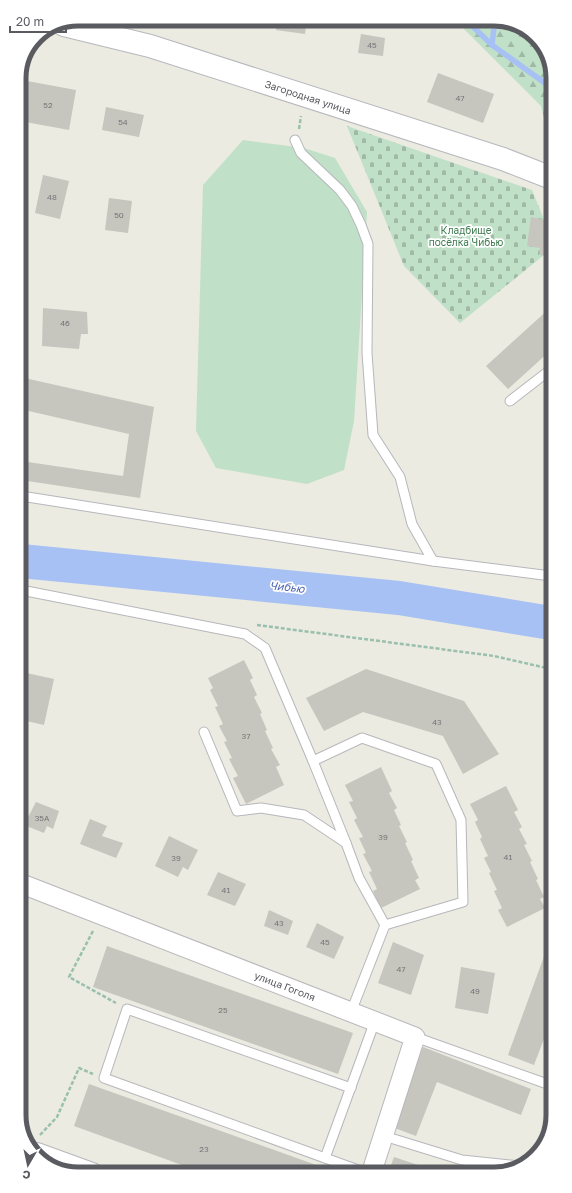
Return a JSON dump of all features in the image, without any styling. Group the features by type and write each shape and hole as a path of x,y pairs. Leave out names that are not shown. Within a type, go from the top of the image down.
{"main road":[{"name":"Загородная улица","path":"71,27 150,46 503,159 546,175"},
{"path":"48,1151 78,1167"}],"street":[{"name":"улица Гоголя","path":"26,886 415,1037"},
{"path":"373,1167 415,1037"}],"lane":[{"path":"295,140 301,153 340,190 352,206 368,244 367,353 373,435 400,477 412,524 433,561"},
{"path":"510,401 546,373"},
{"path":"26,497 433,561 546,575"},
{"path":"26,591 245,634 265,648 313,761 359,878 385,925"},
{"path":"204,732 237,811 261,808 304,815 346,843"},
{"path":"313,761 362,738 436,764 455,806 461,820 463,902 385,925"},
{"path":"351,1012 385,925"},
{"path":"350,1167 104,1078 127,1009 351,1088"},
{"path":"325,1158 375,1021"},
{"path":"415,1037 546,1084"},
{"path":"384,1136 462,1160 508,1165"}],"path":[{"path":"254,624 494,656 546,667"},
{"path":"101,915 69,977 127,1009"},
{"path":"39,1145 57,1117 79,1068 104,1078"}],"green space":[{"path":"461,26 504,27 520,33 531,41 539,52 545,68 546,125 541,106"},
{"name":"Кладбище посёлка Чибью","path":"347,126 532,190 546,225 546,253 460,323 404,266"},
{"path":"243,140 304,148 335,158 367,212 354,421 344,470 307,484 216,468 196,431 203,185"}],"building":[{"path":"276,26 306,26 305,34 276,30"},
{"path":"361,34 385,38 383,56 358,53"},
{"path":"438,73 494,94 483,123 427,102"},
{"path":"27,81 76,90 69,130 26,122"},
{"path":"106,107 144,115 139,137 102,130"},
{"path":"43,175 69,181 60,219 35,213"},
{"path":"109,198 132,201 128,233 105,230"},
{"path":"26,205 28,205 26,248"},
{"path":"531,217 546,220 546,256 539,255 540,248 527,246"},
{"path":"43,308 87,312 88,334 81,334 79,349 42,346"},
{"path":"546,312 546,355 508,389 486,366"},
{"path":"26,378 154,407 140,498 26,481 26,462 123,476 129,434 26,410"},
{"path":"244,660 253,678 250,680 257,695 254,697 262,713 260,714 267,730 265,731 273,748 271,749 280,765 276,767 284,785 246,804 233,778 238,776 229,759 232,758 224,742 227,741 219,726 223,724 215,707 218,706 210,690 213,688 208,678"},
{"path":"366,669 464,701 499,754 463,774 443,736 363,712 324,731 306,698"},
{"path":"26,673 54,679 44,725 26,721"},
{"path":"381,767 392,791 389,793 397,808 394,810 401,825 399,826 407,842 405,843 413,860 411,861 419,878 415,880 420,889 381,908 373,891 377,889 369,872 372,871 363,854 366,853 359,838 363,837 354,820 357,818 349,802 353,801 345,785"},
{"path":"506,786 518,810 514,812 522,827 519,829 527,844 524,845 532,861 530,862 538,879 536,880 544,897 540,899 545,908 507,927 498,910 502,908 494,891 497,890 489,873 491,872 484,858 488,856 480,839 482,837 475,822 478,820 470,804"},
{"path":"36,802 59,811 53,829 47,826 44,833 26,826 26,821"},
{"path":"90,819 107,826 102,836 123,843 116,858 80,844"},
{"path":"169,836 198,850 188,870 183,867 178,877 155,866"},
{"path":"218,872 246,884 235,906 207,895"},
{"path":"269,910 293,921 288,935 264,926"},
{"path":"317,923 344,937 334,959 306,947"},
{"path":"393,942 424,955 411,995 378,983"},
{"path":"107,946 353,1033 338,1074 93,987"},
{"path":"546,951 546,1033 534,1065 508,1055"},
{"path":"461,967 495,973 488,1014 455,1008"},
{"path":"423,1047 531,1089 521,1115 437,1082 416,1136 392,1127"},
{"path":"89,1084 322,1167 187,1167 74,1126"},
{"path":"394,1157 424,1167 390,1167"}],"waterway":[{"path":"472,26 492,45 546,84"},
{"path":"492,45 494,26"},
{"name":"Чибью","path":"26,561 399,598 546,622"}]}
